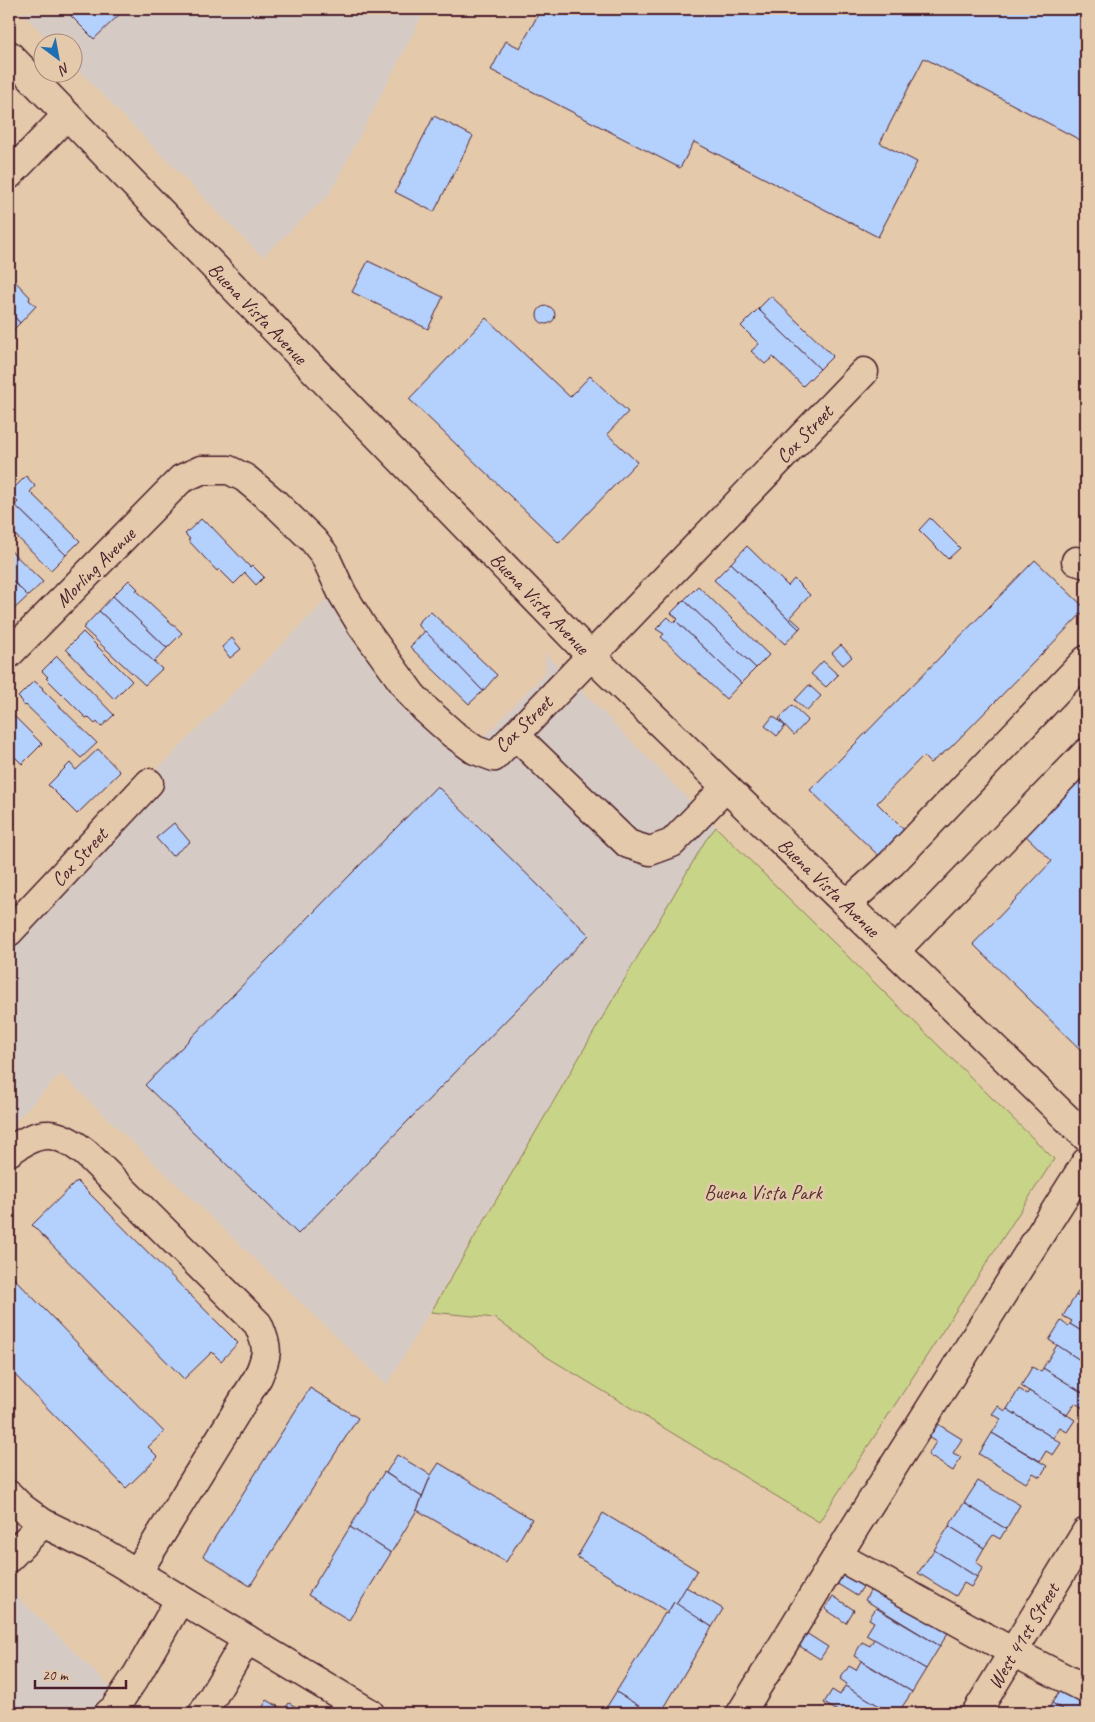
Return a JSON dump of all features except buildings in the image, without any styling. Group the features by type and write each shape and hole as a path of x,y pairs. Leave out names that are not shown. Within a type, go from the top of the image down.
{"street":[{"name":"Buena Vista Avenue","path":"9,55 591,656 1086,1137"},
{"path":"9,175 67,115"},
{"name":"Cox Street","path":"181,479 200,470 229,470 245,478 276,504 313,540 324,554 342,593 362,626 412,695 453,734 475,750 494,757 864,372"},
{"name":"Morling Avenue","path":"9,654 181,479"},
{"path":"847,904 892,863 1086,660"},
{"path":"516,735 628,844 650,851 672,844 726,787"},
{"path":"895,951 1086,753"},
{"name":"Cox Street","path":"9,932 149,783"},
{"path":"9,1152 20,1143 36,1135 56,1135 73,1142 258,1324 265,1340 267,1356 258,1377 138,1573"},
{"path":"741,1713 1086,1162"},
{"path":"9,1496 43,1523 102,1552 370,1713"},
{"path":"9,1558 43,1523"},
{"name":"West 41st Street","path":"976,1713 1086,1532"},
{"path":"838,1556 1013,1652 1086,1689"},
{"path":"109,1713 114,1709 138,1673 180,1599"},
{"path":"203,1713 247,1639"}],"shaded area":[{"path":"17,9 426,9 329,195 262,257 82,74 82,32 41,32"},
{"path":"329,597 438,712 476,745 545,673 545,653 716,827 705,841 387,1385 61,1074 9,1128 9,917"},
{"path":"9,1588 137,1713 9,1713"}],"green space":[{"name":"Buena Vista Park","path":"716,827 1054,1159 819,1522 547,1357 495,1318 431,1312 705,841"}]}
